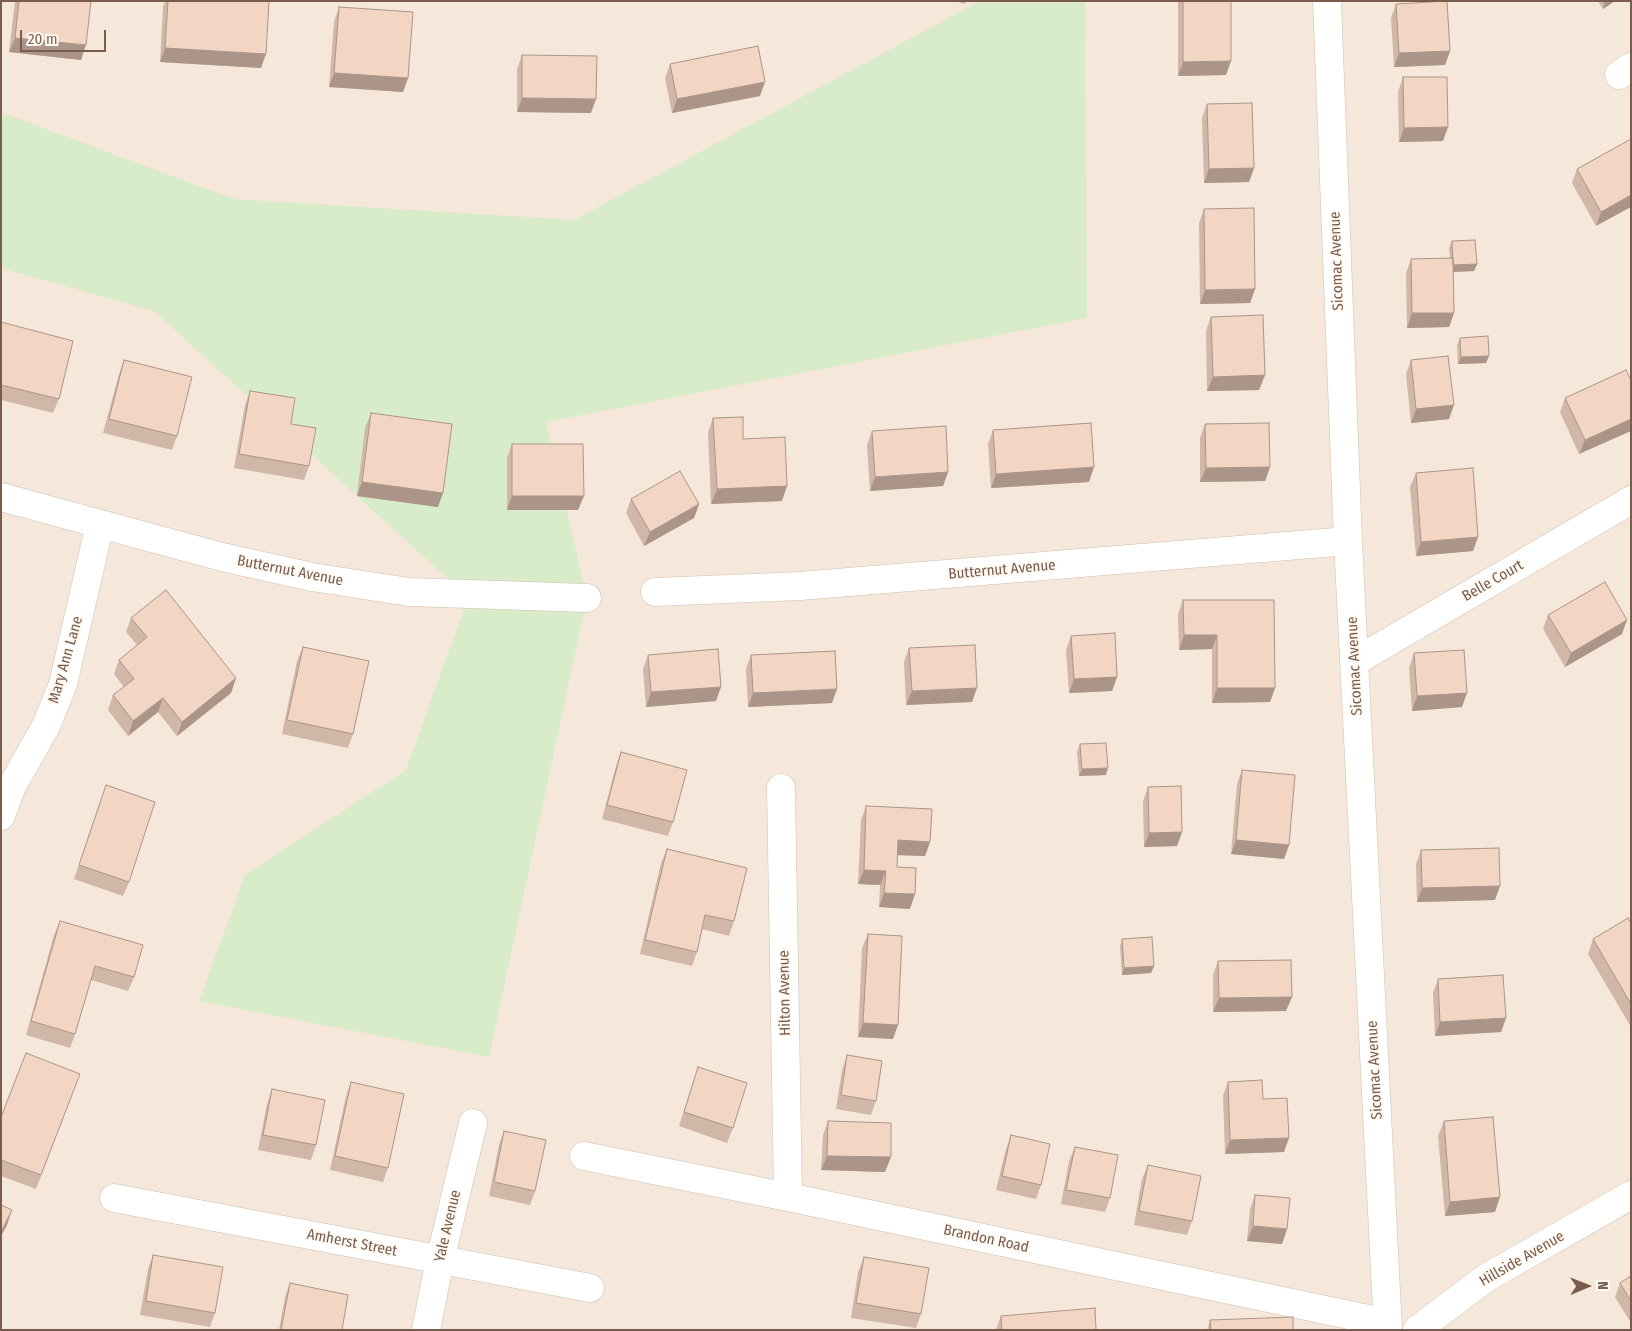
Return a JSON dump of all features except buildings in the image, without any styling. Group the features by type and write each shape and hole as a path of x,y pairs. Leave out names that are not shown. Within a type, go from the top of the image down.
{"street":[{"name":"Sicomac Avenue","path":"1327,1 1348,541 1388,1326"},
{"name":"Butternut Avenue","path":"1,497 240,561 312,577 409,592 587,598"},
{"name":"Belle Court","path":"1354,662 1631,500"},
{"name":"Mary Ann Lane","path":"1,816 12,786 46,726 63,684 100,524"},
{"name":"Butternut Avenue","path":"655,592 800,586 1348,541"},
{"name":"Hilton Avenue","path":"781,788 788,1197"},
{"name":"Yale Avenue","path":"426,1330 440,1260 473,1123"},
{"name":"Brandon Road","path":"584,1156 788,1197 1388,1326"},
{"name":"Hillside Avenue","path":"1417,1330 1486,1278 1631,1195"},
{"name":"Amherst Street","path":"114,1198 590,1288"}],"shaded area":[{"path":"1,1 1631,1 1631,1330 1,1330"}],"green space":[{"path":"980,1 1085,1 1087,318 546,422 587,598 489,1057 199,1001 245,875 406,770 468,597 154,311 1,268 1,115 6,114 234,199 574,220"}]}
